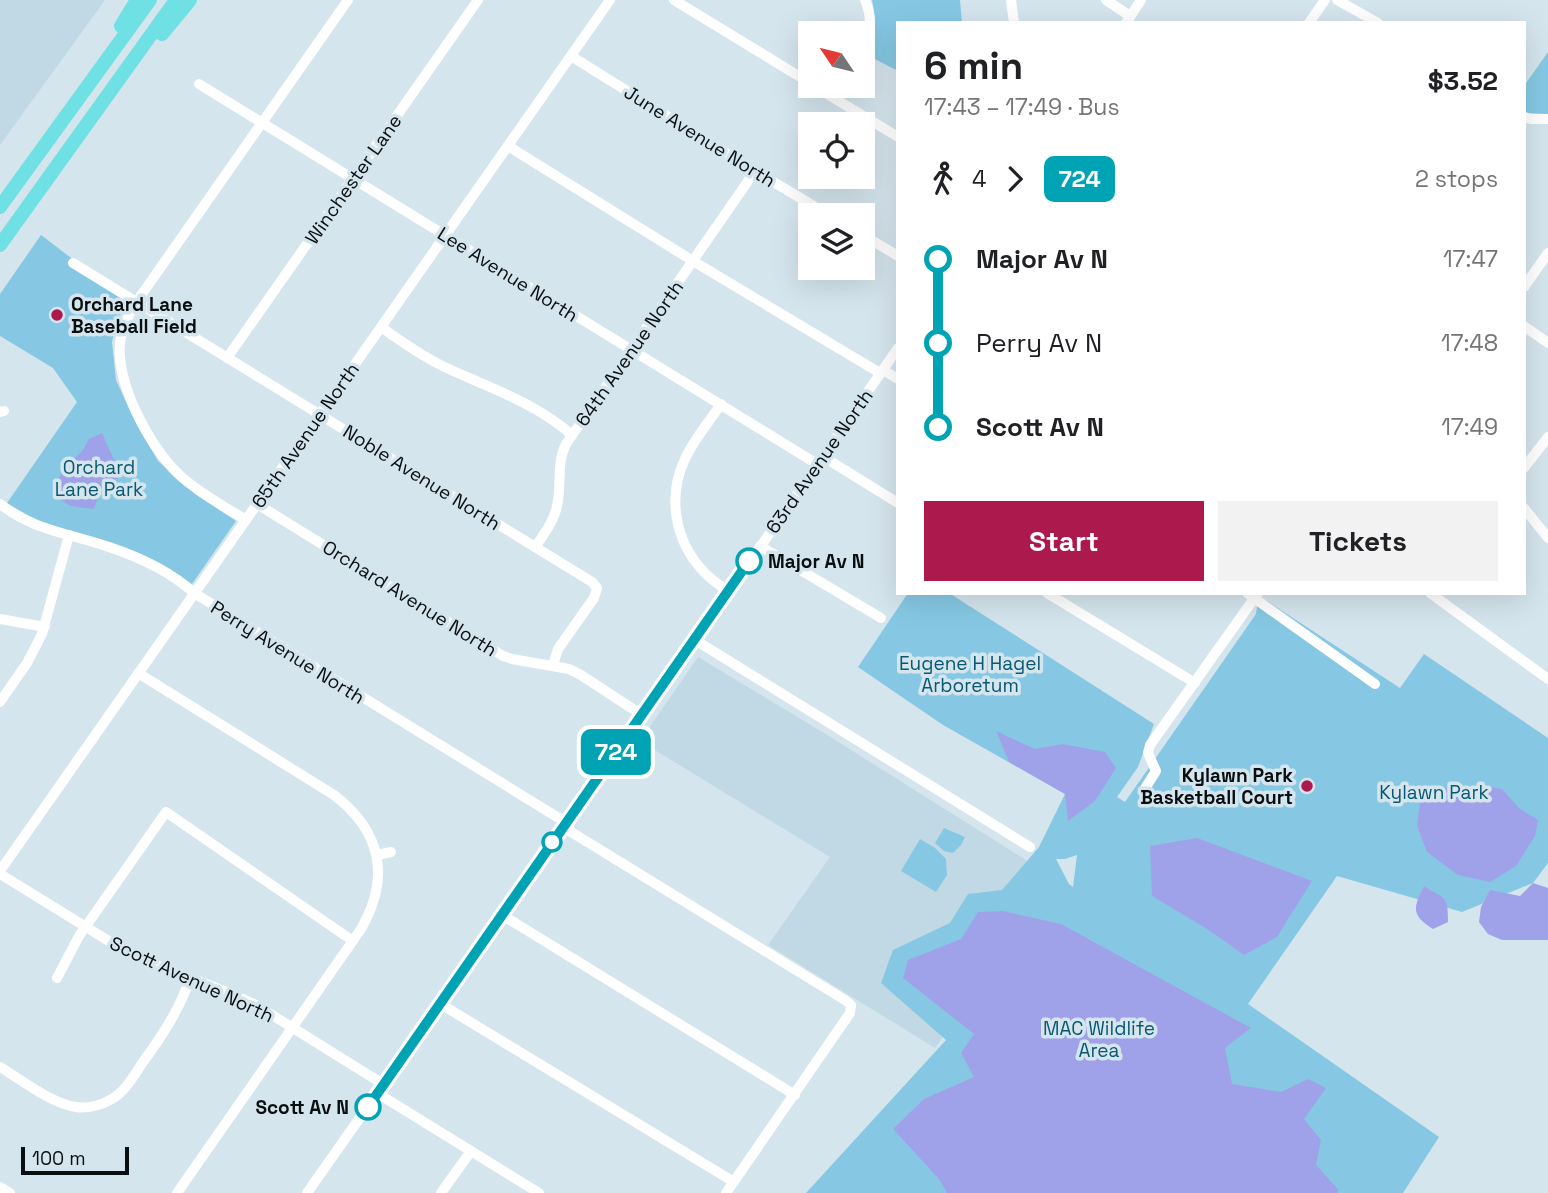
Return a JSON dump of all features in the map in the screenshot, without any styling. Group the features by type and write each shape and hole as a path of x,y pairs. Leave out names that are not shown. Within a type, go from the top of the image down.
{"highway":[{"path":"0,206 137,0"},
{"path":"0,206 150,0"},
{"path":"0,245 176,0"},
{"path":"133,62 164,32 190,0"}],"street":[{"path":"246,520 183,478 169,466 158,451 123,380 120,366 121,338 125,324 137,303 348,0"},
{"name":"Winchester Lane","path":"227,358 478,0"},
{"name":"65th Avenue North","path":"0,872 610,0"},
{"path":"674,0 798,76"},
{"path":"865,0 870,21"},
{"path":"1011,0 1014,21"},
{"path":"1106,0 1128,19 1142,0"},
{"path":"1310,21 1325,0"},
{"path":"1337,0 1374,21"},
{"name":"June Avenue North","path":"571,56 808,203"},
{"name":"Lee Avenue North","path":"199,84 630,350 896,502"},
{"path":"835,98 896,136"},
{"path":"1526,117 1545,119"},
{"path":"1526,123 1545,119"},
{"path":"508,146 693,261 896,378"},
{"name":"64th Avenue North","path":"535,547 557,508 562,452 755,172"},
{"path":"875,242 896,255"},
{"path":"1526,284 1548,253"},
{"name":"Noble Avenue North","path":"73,263 592,582 597,588 594,598 558,649 552,665"},
{"path":"381,327 450,370 505,392 572,435"},
{"path":"1526,327 1548,343"},
{"name":"63rd Avenue North","path":"307,1193 896,351"},
{"path":"721,404 685,458 678,475 675,510 678,528 694,560 728,593"},
{"path":"1526,465 1548,437"},
{"name":"Perry Avenue North","path":"0,504 40,527 110,547 162,571 845,1000 851,1005 850,1013 794,1095"},
{"name":"Orchard Avenue North","path":"257,504 503,656 569,669 642,715"},
{"path":"1526,510 1548,538"},
{"path":"0,702 36,649 45,626 69,535"},
{"path":"760,546 881,618"},
{"path":"1050,595 1195,683"},
{"path":"1144,790 1156,771 1148,753 1150,745 1253,595 1375,684"},
{"path":"1433,595 1548,679"},
{"path":"0,618 45,626"},
{"path":"695,640 1030,847"},
{"path":"138,673 334,794 366,827 377,855 379,871 369,916 177,1193"},
{"path":"57,978 85,927 166,812 353,941"},
{"path":"377,855 391,852"},
{"name":"Scott Avenue North","path":"0,872 125,951 256,1005 293,1027 471,1151 539,1193"},
{"path":"502,915 794,1095 726,1193"},
{"path":"0,1067 51,1098 76,1107 90,1107 112,1099 130,1082 171,1021 190,978"},
{"path":"439,1003 734,1182"},
{"path":"442,1193 471,1151"},
{"path":"0,1187 10,1193"}],"shaded area":[{"path":"0,0 105,0 0,145"},
{"path":"102,433 121,476 101,489 94,509 69,505 53,487 89,439"},
{"path":"698,657 1056,879 935,1048 768,945 830,857 640,741"},
{"path":"996,731 1035,749 1063,744 1105,752 1116,768 1095,801 1068,821 1065,794 1009,762"},
{"path":"1487,786 1502,789 1519,808 1538,820 1535,836 1516,866 1490,882 1458,875 1427,852 1417,826 1420,802 1435,787 1460,789"},
{"path":"1197,838 1312,881 1277,937 1244,955 1152,896 1150,846"},
{"path":"1533,883 1548,888 1548,940 1502,940 1488,934 1479,922 1481,907 1490,890 1520,896"},
{"path":"1424,886 1446,902 1448,922 1433,929 1416,911"},
{"path":"1003,911 1061,924 1251,1028 1225,1048 1232,1084 1281,1092 1308,1079 1326,1088 1304,1119 1321,1140 1316,1165 1338,1189 1337,1193 947,1193 939,1179 893,1129 924,1099 974,1077 961,1053 974,1034 903,978 908,960 961,939 978,912"}],"green space":[{"path":"872,0 960,0 962,21 896,21 896,70 875,59"},
{"path":"1548,52 1548,114 1526,112 1526,83"},
{"name":"Orchard Lane Park","path":"41,235 129,302 117,320 112,342 116,380 134,419 158,461 195,494 236,521 192,584 138,553 36,520 7,503 77,402 53,368 0,336 0,294"},
{"path":"907,595 952,595 1154,724 1138,767 1117,797 1125,802 1256,614 1257,607 1267,601 1400,688 1424,654 1548,738 1548,863 1533,883 1462,912 1337,876 1248,1004 1439,1137 1403,1193 806,1193 946,1040 881,983 893,950 950,923 968,894 1002,890 1039,847 1065,794 943,725 858,667","holes":["1077,855 1073,887 1056,859"]},
{"path":"944,828 965,837 953,853 944,851 935,843"},
{"path":"920,839 946,859 947,875 936,892 901,871"}],"bus line":[{"name":"724","path":"368,1107 749,561"}],"place":[{"name":"Orchard Lane Baseball Field","path":"57,315"},
{"name":"Major Av N","path":"749,561"},
{"name":"Kylawn Park Basketball Court","path":"1307,786"},
{"name":"Scott Av N","path":"368,1107"}],"park label":[{"name":"Eugene H Hagel Arboretum","path":"970,674"},
{"name":"Kylawn Park","path":"1434,792"},
{"name":"MAC Wildlife Area","path":"1099,1039"}]}
